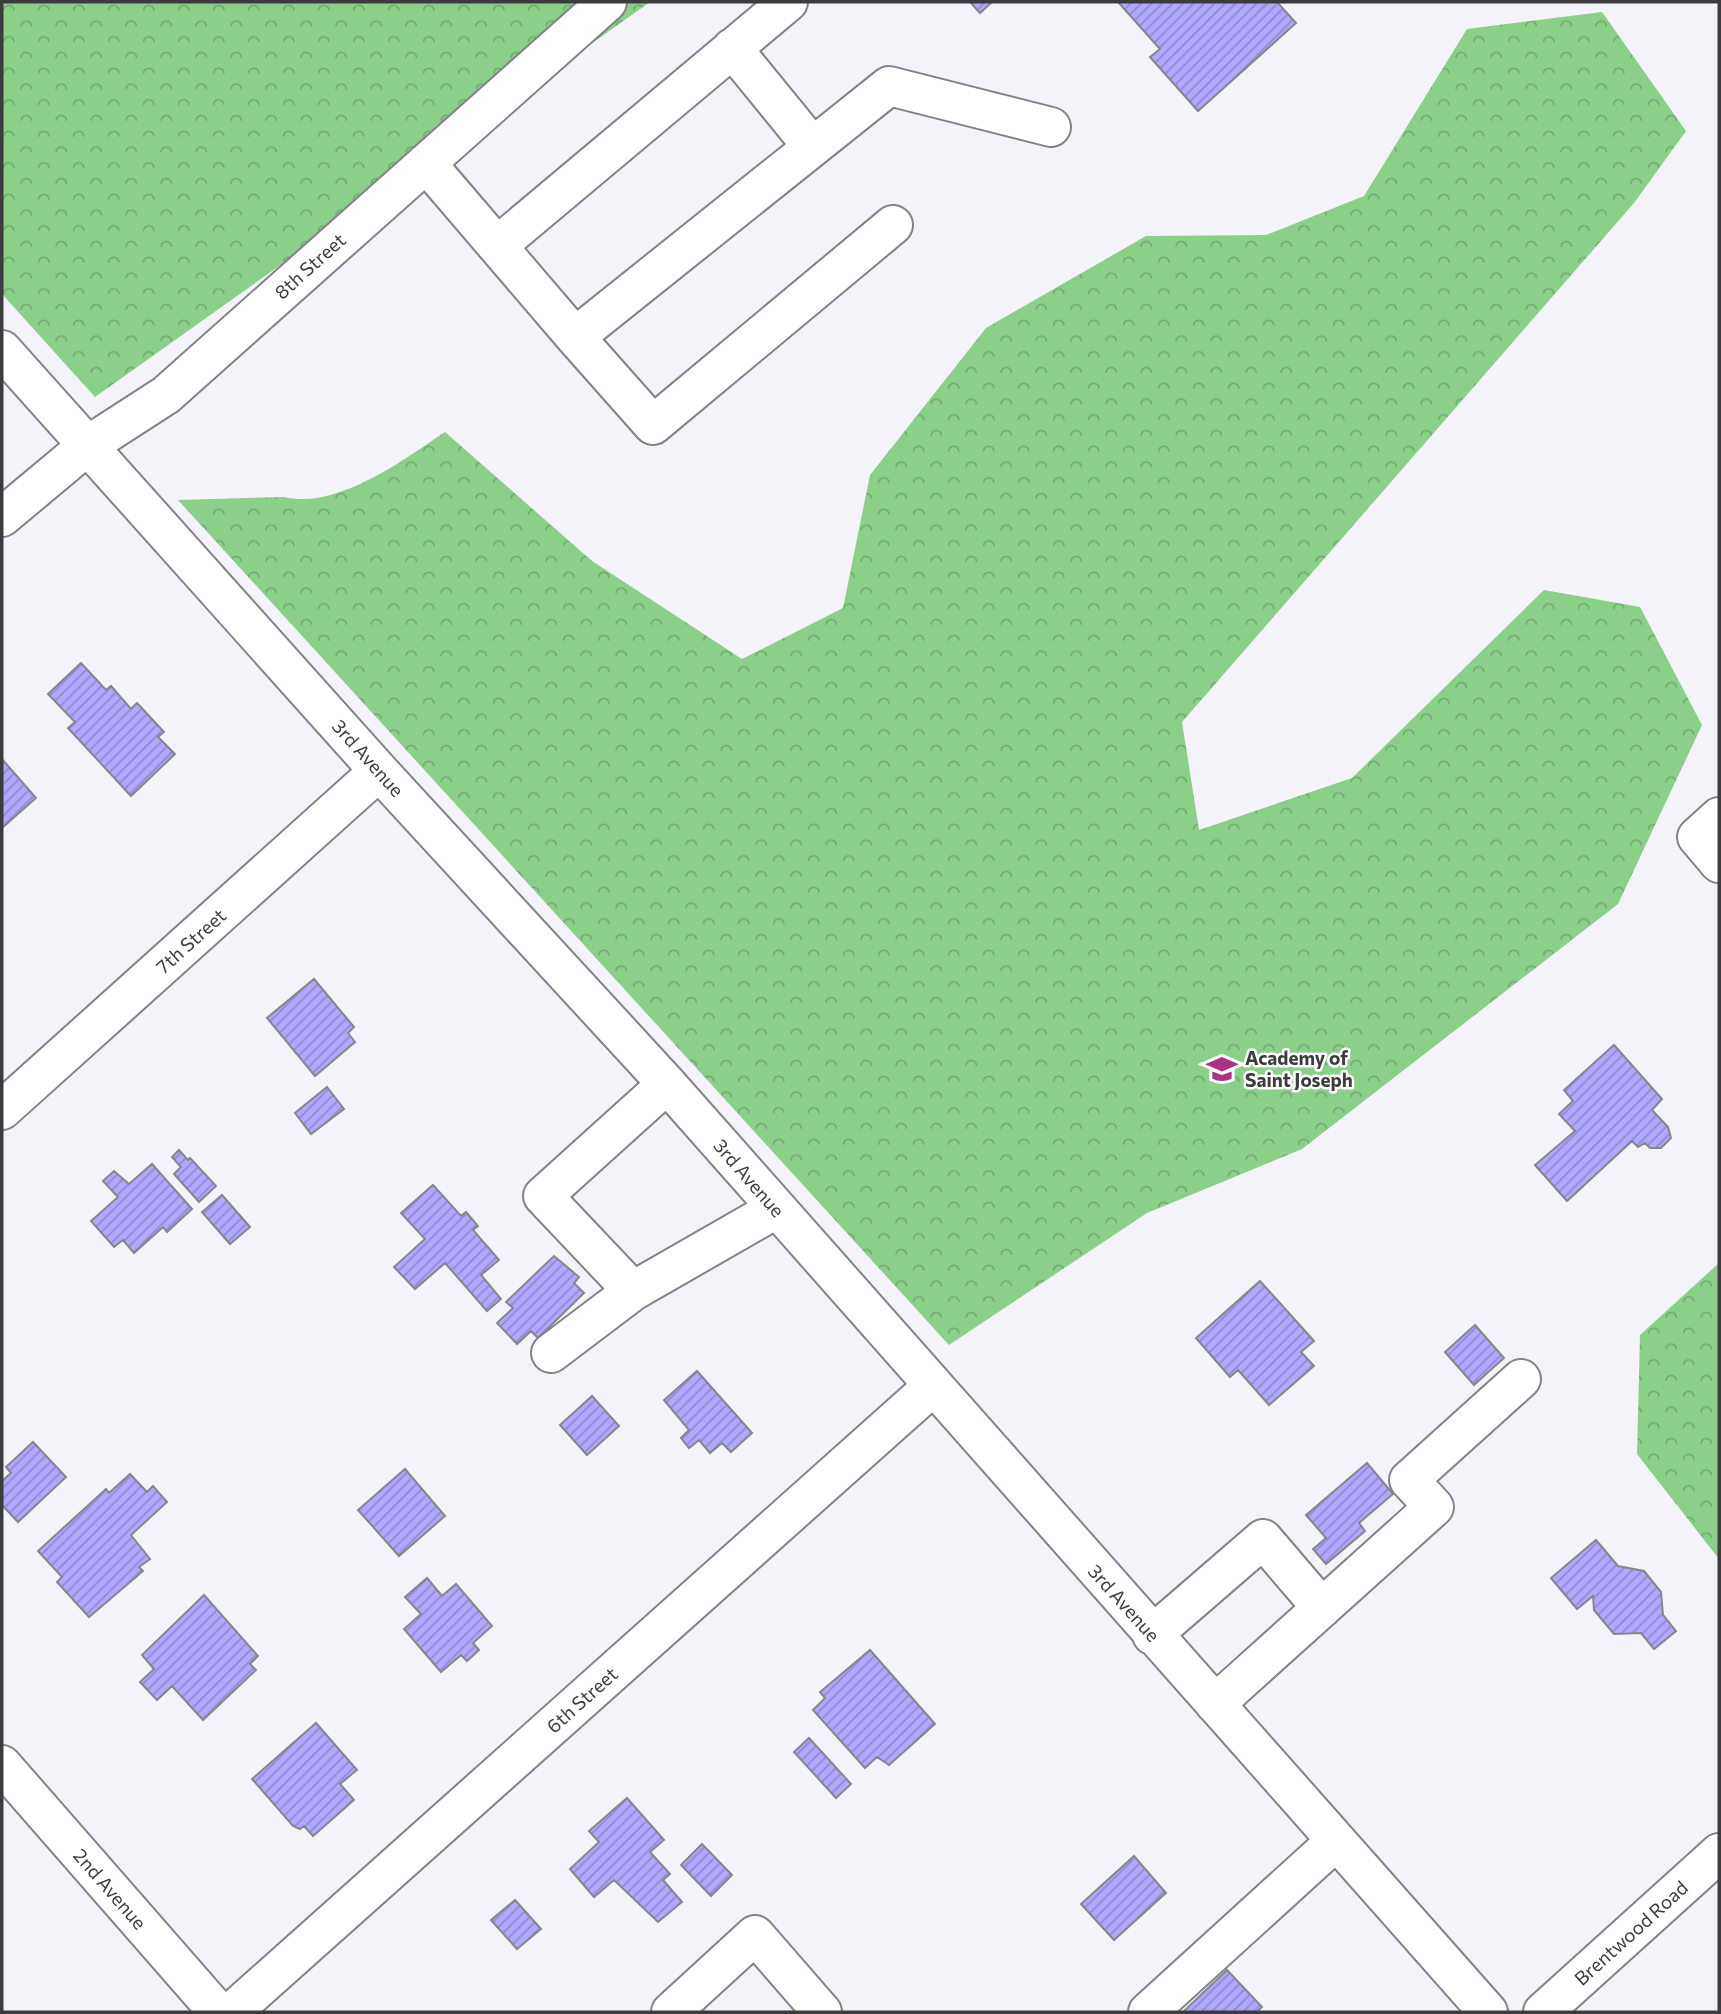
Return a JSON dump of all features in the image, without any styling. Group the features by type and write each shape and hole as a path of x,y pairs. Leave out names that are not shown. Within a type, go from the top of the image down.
{"street":[{"name":"8th Street","path":"2,517 87,446 166,395 607,2"},
{"path":"498,246 788,2"},
{"path":"732,48 812,146"},
{"path":"575,337 889,86 1051,127"},
{"path":"426,163 653,425 893,225"},
{"name":"3rd Avenue","path":"2,350 379,771 667,1084 932,1387 1488,2012"},
{"name":"7th Street","path":"2,1110 379,771"},
{"path":"633,1291 543,1196 667,1084"},
{"path":"551,1353 633,1291 776,1209"},
{"path":"1215,1704 1434,1507 1409,1480 1521,1380"},
{"name":"6th Street","path":"232,2012 932,1387"},
{"path":"1152,1634 1263,1539 1322,1608"},
{"name":"2nd Avenue","path":"2,1765 218,2012"},
{"path":"1147,2012 1336,1841"},
{"name":"Brentwood Road","path":"1543,2012 1719,1853"},
{"path":"671,2012 755,1935 822,2012"}],"green space":[{"path":"2,2 650,2 95,397 2,294"},
{"path":"1602,12 1686,131 1634,203 1182,722 1199,830 1352,778 1544,590 1640,607 1702,725 1618,904 1302,1149 1147,1213 949,1345 178,500 284,497 304,499 326,496 369,480 445,432 592,561 742,659 843,608 870,475 986,328 1146,236 1266,235 1364,196 1467,29"},
{"path":"1719,1263 1719,1559 1637,1454 1640,1335"}],"building":[{"path":"970,2 992,2 980,13"},
{"path":"1118,2 1277,2 1296,23 1198,111 1150,57 1160,49"},
{"path":"81,663 106,690 111,686 131,709 137,703 164,732 158,737 175,754 131,796 68,728 75,722 48,694"},
{"path":"2,759 36,798 2,828"},
{"path":"314,979 354,1027 348,1033 355,1042 315,1076 267,1018"},
{"path":"1614,1045 1662,1099 1652,1110 1668,1127 1671,1138 1661,1148 1650,1148 1645,1143 1638,1147 1632,1141 1567,1201 1535,1165 1575,1131 1559,1114 1573,1101 1564,1090"},
{"path":"327,1087 344,1109 311,1134 295,1113"},
{"path":"179,1150 216,1186 199,1202 174,1174 181,1167 172,1157"},
{"path":"152,1164 192,1209 167,1232 163,1227 134,1253 123,1240 114,1247 91,1221 118,1197 103,1181 114,1171 129,1184"},
{"path":"433,1185 461,1216 466,1212 478,1226 473,1230 499,1260 481,1275 501,1299 487,1311 445,1263 415,1289 394,1267 425,1239 401,1213"},
{"path":"222,1195 250,1227 230,1244 202,1212"},
{"path":"554,1256 579,1277 574,1283 584,1293 538,1338 531,1331 517,1344 497,1323 513,1308 506,1302"},
{"path":"1260,1281 1314,1341 1301,1352 1314,1366 1269,1405 1238,1370 1230,1377 1196,1338"},
{"path":"1475,1325 1504,1358 1474,1385 1445,1352"},
{"path":"697,1371 752,1433 731,1452 722,1443 710,1453 699,1440 689,1448 681,1438 689,1430 664,1400"},
{"path":"592,1396 619,1426 587,1455 560,1425"},
{"path":"33,1442 66,1477 18,1522 2,1505 2,1481 11,1473 6,1467"},
{"path":"1367,1463 1393,1494 1359,1523 1365,1531 1326,1564 1313,1549 1326,1538 1306,1515"},
{"path":"405,1469 445,1516 399,1556 358,1510"},
{"path":"130,1474 147,1492 153,1486 167,1502 131,1535 150,1559 139,1567 143,1571 89,1617 57,1582 62,1577 38,1551 106,1489 109,1493"},
{"path":"1596,1540 1618,1566 1644,1571 1661,1592 1663,1615 1676,1631 1654,1649 1641,1633 1614,1634 1594,1610 1593,1596 1577,1609 1551,1578"},
{"path":"427,1578 442,1596 456,1584 492,1626 473,1643 479,1650 467,1661 461,1655 441,1672 404,1629 421,1614 405,1597"},
{"path":"204,1595 258,1656 250,1664 256,1670 203,1720 172,1686 157,1700 140,1682 154,1669 142,1655"},
{"path":"870,1650 935,1724 889,1765 877,1757 865,1768 813,1710 825,1698 820,1692"},
{"path":"316,1723 357,1770 340,1784 354,1800 313,1836 304,1826 300,1829 293,1826 252,1779"},
{"path":"809,1738 851,1784 836,1798 794,1752"},
{"path":"627,1798 664,1840 650,1852 670,1874 663,1880 682,1902 658,1922 614,1880 594,1897 570,1869 599,1842 589,1831"},
{"path":"702,1844 732,1875 711,1896 681,1865"},
{"path":"1134,1856 1166,1893 1114,1940 1081,1904"},
{"path":"515,1900 541,1929 517,1949 491,1920"},
{"path":"1227,1970 1262,2007 1257,2012 1183,2012"}],"place":[{"name":"Academy of Saint Joseph","path":"1222,1069"}]}
